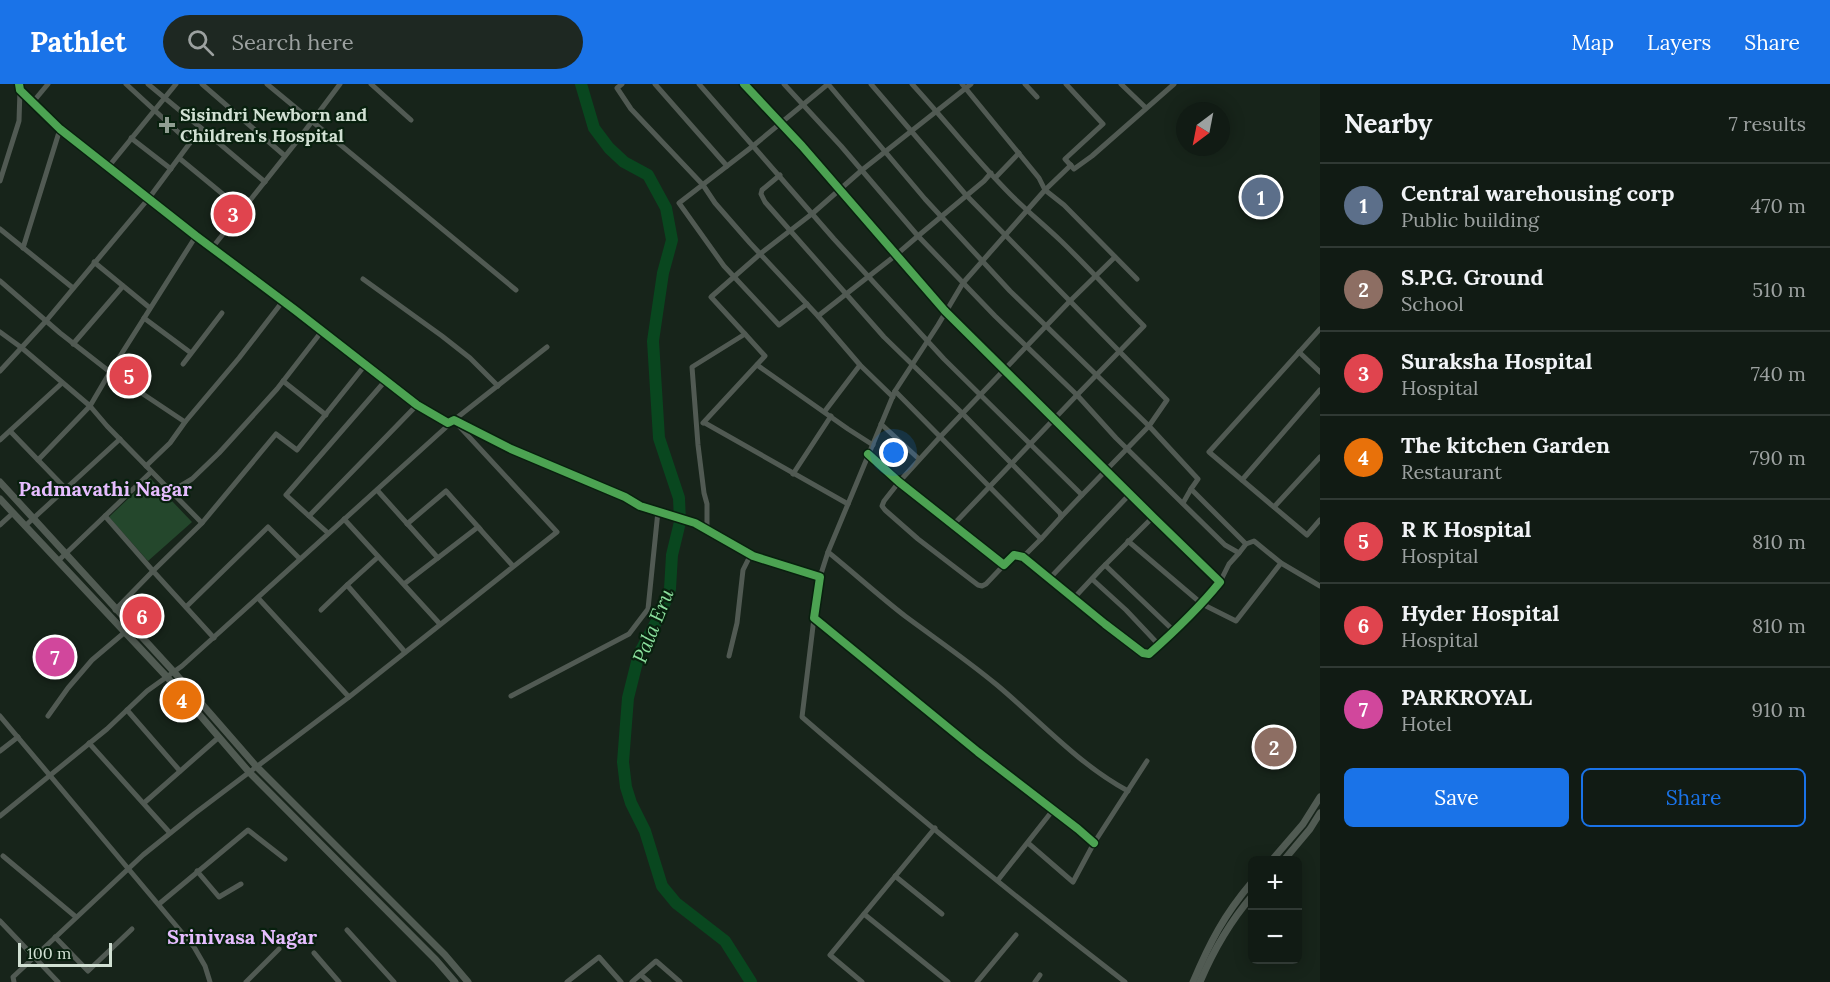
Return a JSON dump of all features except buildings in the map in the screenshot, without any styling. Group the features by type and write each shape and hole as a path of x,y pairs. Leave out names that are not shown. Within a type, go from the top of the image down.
{"street":[{"path":"33,102 48,84"},
{"path":"126,84 190,143"},
{"path":"148,84 265,182"},
{"path":"109,166 176,84"},
{"path":"202,84 285,156"},
{"path":"267,84 516,290"},
{"path":"212,248 340,84"},
{"path":"371,84 411,120"},
{"path":"655,84 727,166"},
{"path":"699,84 928,341 1082,495"},
{"path":"744,84 841,190 945,311 1220,582"},
{"path":"784,84 918,236 963,283 1077,394 1127,449 1225,545 1239,553"},
{"path":"807,304 779,325 724,266 679,203 828,84 941,216 983,261 1046,327 1149,426 1198,479 1183,503"},
{"path":"871,84 966,195 1167,400 1149,426 1023,557"},
{"path":"912,84 993,176 1144,326 953,525"},
{"path":"1025,84 1037,97"},
{"path":"1066,84 1103,124 1065,159 1074,169 1174,84"},
{"path":"1121,84 1146,108"},
{"path":"618,85 631,109 703,185 715,203 860,365 940,437 1041,538"},
{"path":"705,423 765,356 711,297 760,254 790,232 966,86 1039,178 1045,190 1137,279"},
{"path":"20,87 60,129 196,236 417,405 448,423 454,420"},
{"path":"0,181 19,121 20,87"},
{"path":"0,371 46,321 149,198 201,128"},
{"path":"23,248 60,129"},
{"path":"131,138 171,169"},
{"path":"818,316 1019,153"},
{"path":"179,158 242,210"},
{"path":"1071,165 1045,190 963,283 894,394 828,552 820,577 802,717 1125,982"},
{"path":"780,175 762,190 761,194 765,202 844,294 911,366 1012,463 1060,513 1061,517"},
{"path":"0,229 73,288"},
{"path":"38,460 90,406 196,236"},
{"path":"1116,257 1070,301 919,459 882,506 918,539 978,585 986,584 1014,555 1023,557 1143,653 1149,654 1202,604 1220,582 1229,564 1246,544 1254,542 1259,544 1281,563 1320,586"},
{"path":"94,262 150,308"},
{"path":"363,279 470,358 498,386"},
{"path":"0,281 73,344 110,372 185,422"},
{"path":"73,344 123,286"},
{"path":"147,466 170,443 282,301"},
{"path":"183,364 222,313"},
{"path":"144,318 191,353"},
{"path":"1320,329 1209,452 1307,535 1320,520"},
{"path":"172,491 192,479 219,453 283,381 322,331"},
{"path":"0,332 90,406 120,440 202,523"},
{"path":"706,530 708,504 696,424 692,367 745,334"},
{"path":"0,816 214,638 454,420 548,347"},
{"path":"1299,352 1320,372"},
{"path":"109,615 202,523 276,434 297,450 366,364"},
{"path":"757,365 873,445"},
{"path":"825,411 860,365"},
{"path":"328,533 286,495 386,380"},
{"path":"283,381 326,414"},
{"path":"0,440 62,383"},
{"path":"1242,480 1320,390"},
{"path":"309,516 417,405"},
{"path":"793,474 831,416"},
{"path":"454,420 511,449 625,497 640,506 695,523 751,554 820,577"},
{"path":"14,982 13,977 170,833 349,697 557,532 454,420"},
{"path":"696,424 705,423 848,504"},
{"path":"881,424 919,459"},
{"path":"10,431 66,489"},
{"path":"26,526 120,440"},
{"path":"868,454 899,482 1004,565"},
{"path":"1274,507 1320,457"},
{"path":"58,561 151,472"},
{"path":"0,482 174,672 256,766 446,955 468,982"},
{"path":"1191,489 1246,544"},
{"path":"377,490 438,558"},
{"path":"407,524 446,491 513,566"},
{"path":"1049,579 1130,494"},
{"path":"0,498 168,677 249,772 436,960 455,982"},
{"path":"511,696 629,634 642,619 648,609 658,511"},
{"path":"0,525 13,513"},
{"path":"105,516 214,638"},
{"path":"1073,599 1153,517"},
{"path":"344,519 440,623"},
{"path":"186,607 268,526 300,559"},
{"path":"404,584 478,527 481,530"},
{"path":"1128,541 1202,604 1236,621 1281,563"},
{"path":"828,552 904,615 998,686 1060,742 1113,783 1128,791"},
{"path":"729,656 737,623 743,570 751,554"},
{"path":"321,610 378,557"},
{"path":"1105,565 1174,631"},
{"path":"1092,579 1159,645"},
{"path":"347,585 405,652"},
{"path":"258,598 349,697"},
{"path":"814,618 1094,843"},
{"path":"48,716 92,660 125,632"},
{"path":"128,710 180,771"},
{"path":"0,716 194,947 205,966 208,981"},
{"path":"0,751 18,737"},
{"path":"144,803 219,737"},
{"path":"89,743 170,833"},
{"path":"1028,843 1073,882 1094,843 1147,761"},
{"path":"1276,856 1303,824 1320,797"},
{"path":"998,880 1053,810"},
{"path":"1288,856 1320,813"},
{"path":"862,982 830,955 935,828"},
{"path":"159,904 248,830 285,859"},
{"path":"3,856 76,917"},
{"path":"197,871 219,897 242,884"},
{"path":"895,876 942,914"},
{"path":"1193,982 1211,940 1234,903 1248,887"},
{"path":"1200,982 1218,943 1248,901"},
{"path":"864,914 948,982"},
{"path":"0,921 58,982"},
{"path":"55,937 88,971 132,929"},
{"path":"347,930 394,982"},
{"path":"977,982 1016,935"},
{"path":"246,982 279,949"},
{"path":"314,953 339,982"},
{"path":"567,982 599,957 621,982"},
{"path":"632,982 656,961 680,982"},
{"path":"641,975 649,982"},
{"path":"1035,982 1040,975"}],"green space":[{"path":"150,478 192,522 148,561 109,517"}],"waterway":[{"name":"Pala Eru","path":"581,84 594,128 609,148 624,162 648,175 666,208 672,240 663,273 653,341 659,438 679,498 680,522 672,555 670,589 661,613 639,654 628,698 623,762 626,787 645,831 662,886 676,903 725,941 751,982"}],"cycle path":[{"path":"19,84 20,90 60,129 417,405 448,423 454,420 511,449 625,497 640,506 695,523 753,556 820,577 814,618 1094,843"},
{"path":"744,84 802,146 945,311 1220,582 1168,637 1149,654 1143,653 1023,557 1014,555 1004,565 899,482 868,454"}],"place":[{"name":"Sisindri Newborn and Children's Hospital","path":"167,125"},
{"name":"Central warehousing corp","path":"1261,197"},
{"name":"Suraksha Hospital","path":"233,214"},
{"name":"R K Hospital","path":"129,376"},
{"name":"Hyder Hospital","path":"142,616"},
{"name":"PARKROYAL","path":"55,657"},
{"name":"The kitchen Garden","path":"182,700"},
{"name":"S.P.G. Ground","path":"1274,747"}],"district":[{"name":"Padmavathi Nagar","path":"105,489"},
{"name":"Srinivasa Nagar","path":"242,937"}]}
